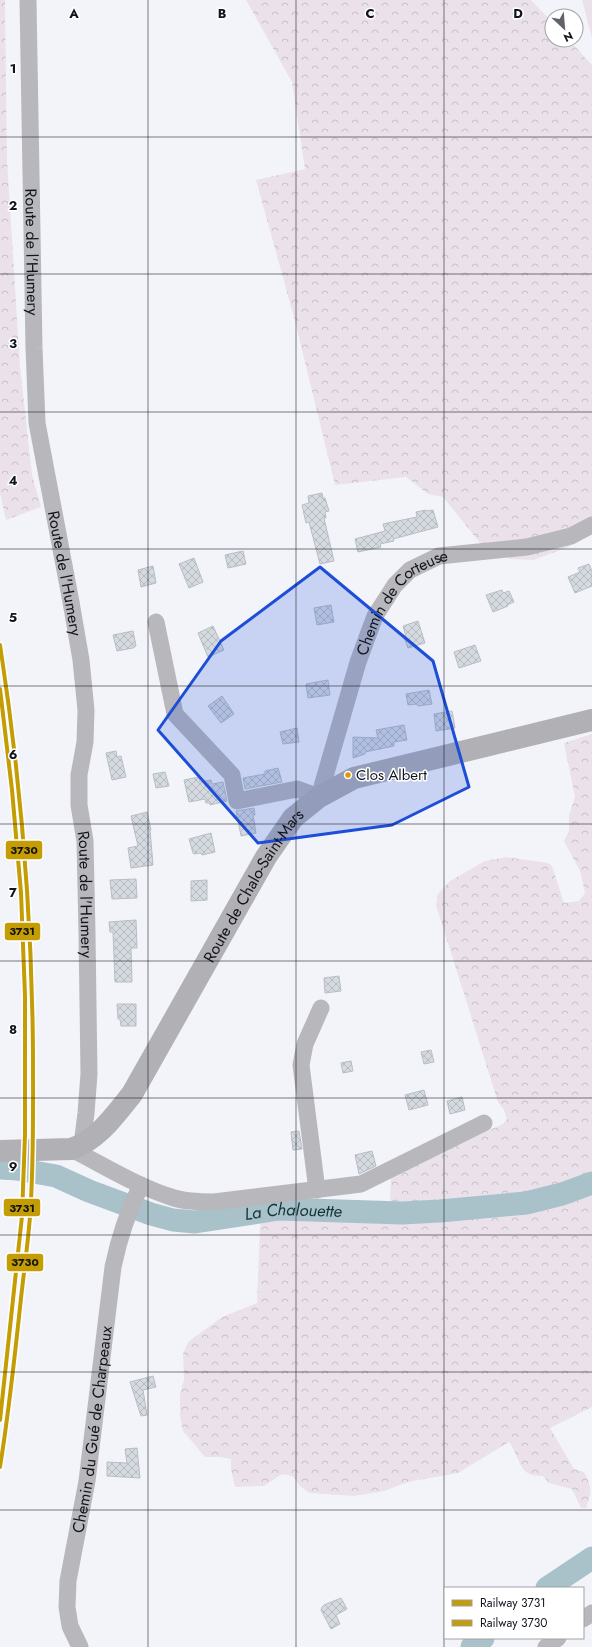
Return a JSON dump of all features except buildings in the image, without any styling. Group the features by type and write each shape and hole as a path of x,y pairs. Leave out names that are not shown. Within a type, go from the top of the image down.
{"main road":[{"name":"Route de Chalo-Saint-Mars","path":"77,1147 95,1135 113,1117 132,1094 266,857 293,818 319,797 354,778 592,720"},
{"path":"0,1152 77,1147"}],"street":[{"name":"Route de l'Humery","path":"28,0 34,348 37,423 81,660 86,710 85,742 79,775 79,805 84,841 89,1066 86,1113 77,1147"},
{"name":"Chemin de Corteuse","path":"319,797 358,662 375,616 395,585 410,570 439,556 527,547 571,536 592,525"},
{"path":"156,622 175,714 232,775 237,801 297,789 319,797"},
{"path":"317,1190 301,1065 305,1044 321,1008"},
{"path":"77,1147 141,1185 175,1199 192,1202 214,1202 361,1184 484,1123"},
{"name":"Chemin du Gué de Charpeaux","path":"80,1647 70,1626 67,1607 68,1581 87,1481 113,1267 119,1239 141,1185"},
{"path":"546,1647 557,1639"}],"highlighted area":[{"path":"320,567 433,661 469,787 392,825 258,843 158,730 221,641"}],"green space":[{"path":"0,0 5,0 7,160 20,366 32,475 41,507 6,520 0,493"},
{"path":"246,0 531,0 544,14 544,48 576,48 592,65 592,533 568,547 534,560 510,559 480,543 443,497 428,494 406,477 335,485 295,321 256,180 305,169 292,82"},
{"path":"582,0 592,0 592,38"},
{"path":"592,734 592,1407 550,1428 574,1469 584,1472 587,1477 590,1490 586,1508 581,1508 572,1489 549,1483 543,1476 528,1473 524,1470 509,1442 458,1473 408,1482 384,1491 354,1496 309,1493 300,1486 292,1476 282,1474 264,1486 235,1487 231,1470 231,1459 205,1457 183,1431 180,1415 180,1394 184,1380 183,1354 188,1342 222,1317 257,1303 261,1204 307,1201 390,1205 391,1174 503,1124 507,1119 504,1110 498,1102 436,905 438,894 450,881 485,861 507,857 548,863 552,866 564,903 579,901 585,893 580,871 564,841 569,831 569,816 575,797 564,743"}],"waterway":[{"name":"La Chalouette","path":"0,1168 17,1169 56,1176 89,1191 151,1214 173,1220 195,1222 279,1209 402,1213 526,1203 562,1194 592,1183"},
{"path":"548,1587 592,1558"},
{"path":"472,1647 482,1639"}],"rail line":[{"name":"3730","path":"0,645 14,747 24,849 28,900 33,1054 32,1176 29,1226 12,1383 0,1467"},
{"name":"3731","path":"0,689 12,790 21,893 25,996 25,1134 22,1216 0,1420"}],"place":[{"name":"Clos Albert","path":"348,775"}]}
